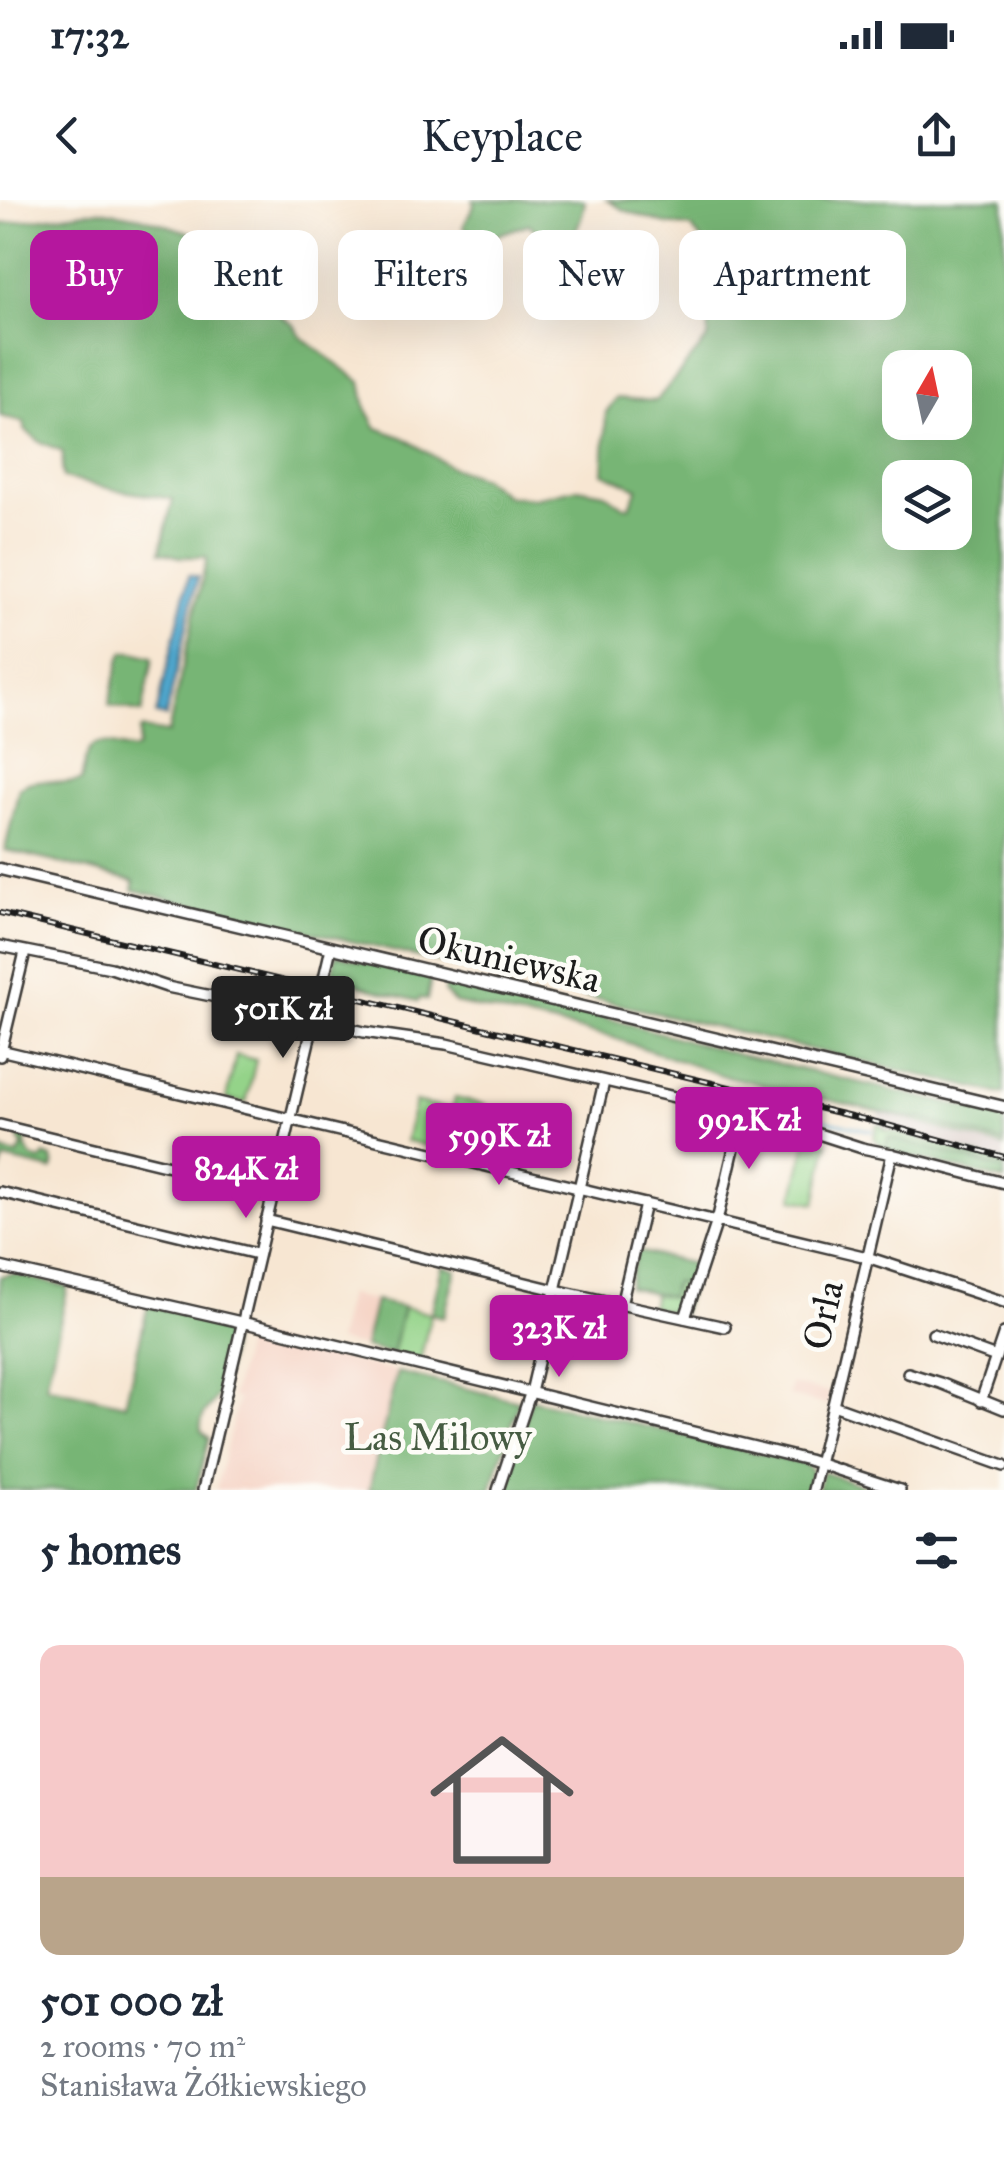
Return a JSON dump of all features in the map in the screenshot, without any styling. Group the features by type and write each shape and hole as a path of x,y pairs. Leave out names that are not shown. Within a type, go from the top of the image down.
{"main road":[{"name":"Okuniewska","path":"0,869 1004,1107"}],"street":[{"path":"0,946 111,968 167,988 364,1032 446,1044 792,1125 862,1148 1004,1184"},
{"path":"202,1490 331,948"},
{"path":"25,952 0,1052 867,1257 1004,1302"},
{"path":"498,1490 530,1393 604,1082"},
{"path":"685,1318 717,1221 742,1114"},
{"path":"0,1125 273,1190"},
{"name":"Orla","path":"813,1490 892,1154"},
{"path":"0,1192 257,1254"},
{"path":"622,1305 645,1204"},
{"path":"266,1220 725,1327"},
{"path":"0,1267 819,1463 900,1490"},
{"path":"981,1401 1004,1333"},
{"path":"932,1334 996,1357"},
{"path":"908,1373 1004,1410"},
{"path":"833,1405 1004,1466"}],"shaded area":[{"path":"885,1089 1004,1119 1004,1181 882,1149 874,1138"},
{"path":"348,1294 375,1301 364,1347 337,1341"},
{"path":"247,1336 397,1372 369,1490 216,1490 238,1399 232,1397"},
{"path":"791,1384 830,1393 827,1405 789,1396"}],"green space":[{"path":"473,200 585,200 576,230 535,230 529,224 503,233 467,230 463,227"},
{"path":"607,200 1004,200 1004,1095 133,890 134,881 5,850 19,788 34,781 81,781 87,755 95,745 134,750 142,729 168,733 207,557 160,552 173,499 63,478 62,451 40,442 25,430 24,422 0,416 0,224 100,210 182,230 178,230 178,320 287,320 301,337 361,382 366,408 377,428 404,438 451,467 483,478 507,496 534,498 578,488 605,493 623,506 630,506 638,488 603,473 606,412 617,398 656,401 708,338 709,320 906,320 906,230 693,230 662,223"},
{"path":"124,652 153,659 142,713 109,705"},
{"path":"336,955 431,978 427,1000 377,991 332,975"},
{"path":"446,982 1004,1116 1004,1143 923,1119 721,1075 611,1037 455,1003 444,992"},
{"path":"236,1055 256,1060 246,1103 226,1099"},
{"path":"455,1098 486,1105 482,1122 451,1115"},
{"path":"415,1102 446,1109 437,1145 433,1147 406,1141"},
{"path":"893,1115 923,1119 1004,1143 1004,1147"},
{"path":"877,1124 883,1129 1004,1163 1004,1169 969,1158 882,1149 874,1138"},
{"path":"21,1134 28,1135 25,1147 32,1157 40,1161 45,1155 52,1158 52,1170 5,1159 0,1173 0,1147 18,1155"},
{"path":"808,1136 828,1143 816,1203 793,1199"},
{"path":"888,1137 1004,1169 1004,1181 885,1150"},
{"path":"637,1251 698,1265 691,1286 674,1282 670,1297 628,1287"},
{"path":"442,1266 456,1270 444,1317 431,1314"},
{"path":"13,1274 68,1287 46,1386 125,1404 148,1305 206,1318 232,1334 221,1387 202,1420 201,1431 209,1438 196,1490 0,1490 0,1276"},
{"path":"673,1282 691,1286 682,1313 651,1307 654,1294 670,1296"},
{"path":"375,1301 403,1307 392,1354 364,1347"},
{"path":"403,1307 431,1314 420,1361 392,1354"},
{"name":"Las Milowy","path":"397,1372 519,1401 491,1490 369,1490"},
{"name":"Las Milowy","path":"531,1399 805,1464 812,1471 807,1490 505,1490"},
{"path":"822,1472 877,1490 818,1490"}],"water":[{"path":"189,575 198,577 166,717 156,715"}],"waterway":[{"path":"688,1087 872,1131"}],"railway":[{"path":"0,913 876,1122 1004,1157"}]}
